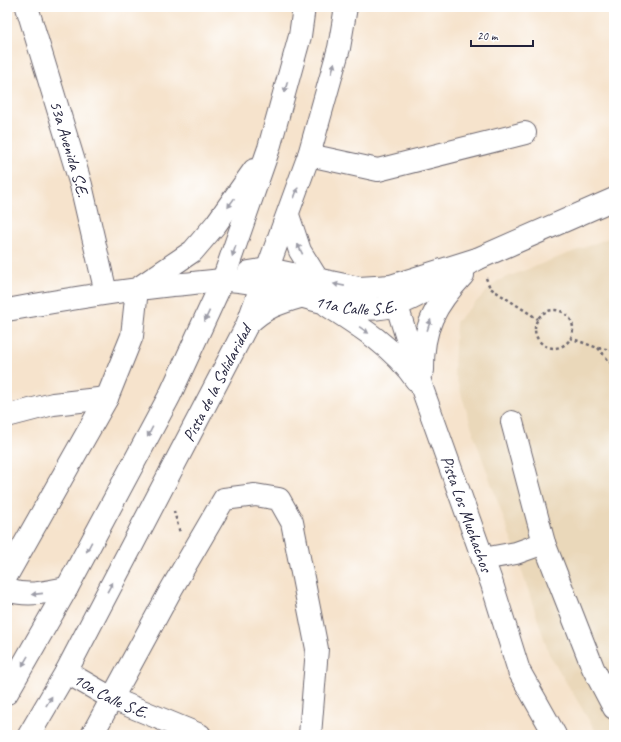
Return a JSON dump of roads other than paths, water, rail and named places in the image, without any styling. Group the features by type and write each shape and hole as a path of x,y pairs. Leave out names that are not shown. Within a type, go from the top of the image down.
{"street":[{"name":"53a Avenida S.E.","path":"26,7 81,185 106,293"},
{"path":"7,693 67,588 170,395 224,280 269,148 300,36 304,7"},
{"name":"Pista de la Solidaridad","path":"29,735 66,672 168,480 247,325 309,156 339,48 346,7"},
{"path":"309,156 378,170 525,133"},
{"path":"7,575 107,398 132,336 137,289 193,251 216,224 269,148"},
{"name":"11a Calle S.E.","path":"265,278 311,299 358,307 387,307 395,295 614,199"},
{"path":"288,215 300,250 318,280"},
{"path":"423,391 423,351 431,316 447,292 477,259"},
{"name":"11a Calle S.E.","path":"7,310 137,289 224,280 265,278 318,280 395,295"},
{"name":"Pista Los Muchachos","path":"395,295 423,391 483,559 519,671 555,735"},
{"path":"247,325 260,312 276,304 311,299 381,342 404,364 423,391"},
{"path":"7,416 53,404 107,398"},
{"path":"512,422 544,543 593,668 614,708"},
{"path":"92,735 113,699 172,588 224,499 255,495 279,499 292,522 317,649 310,735"},
{"path":"483,559 516,553 544,543"},
{"path":"7,590 19,594 35,595 67,588"},
{"name":"10a Calle S.E.","path":"66,672 113,699 200,735"}]}
